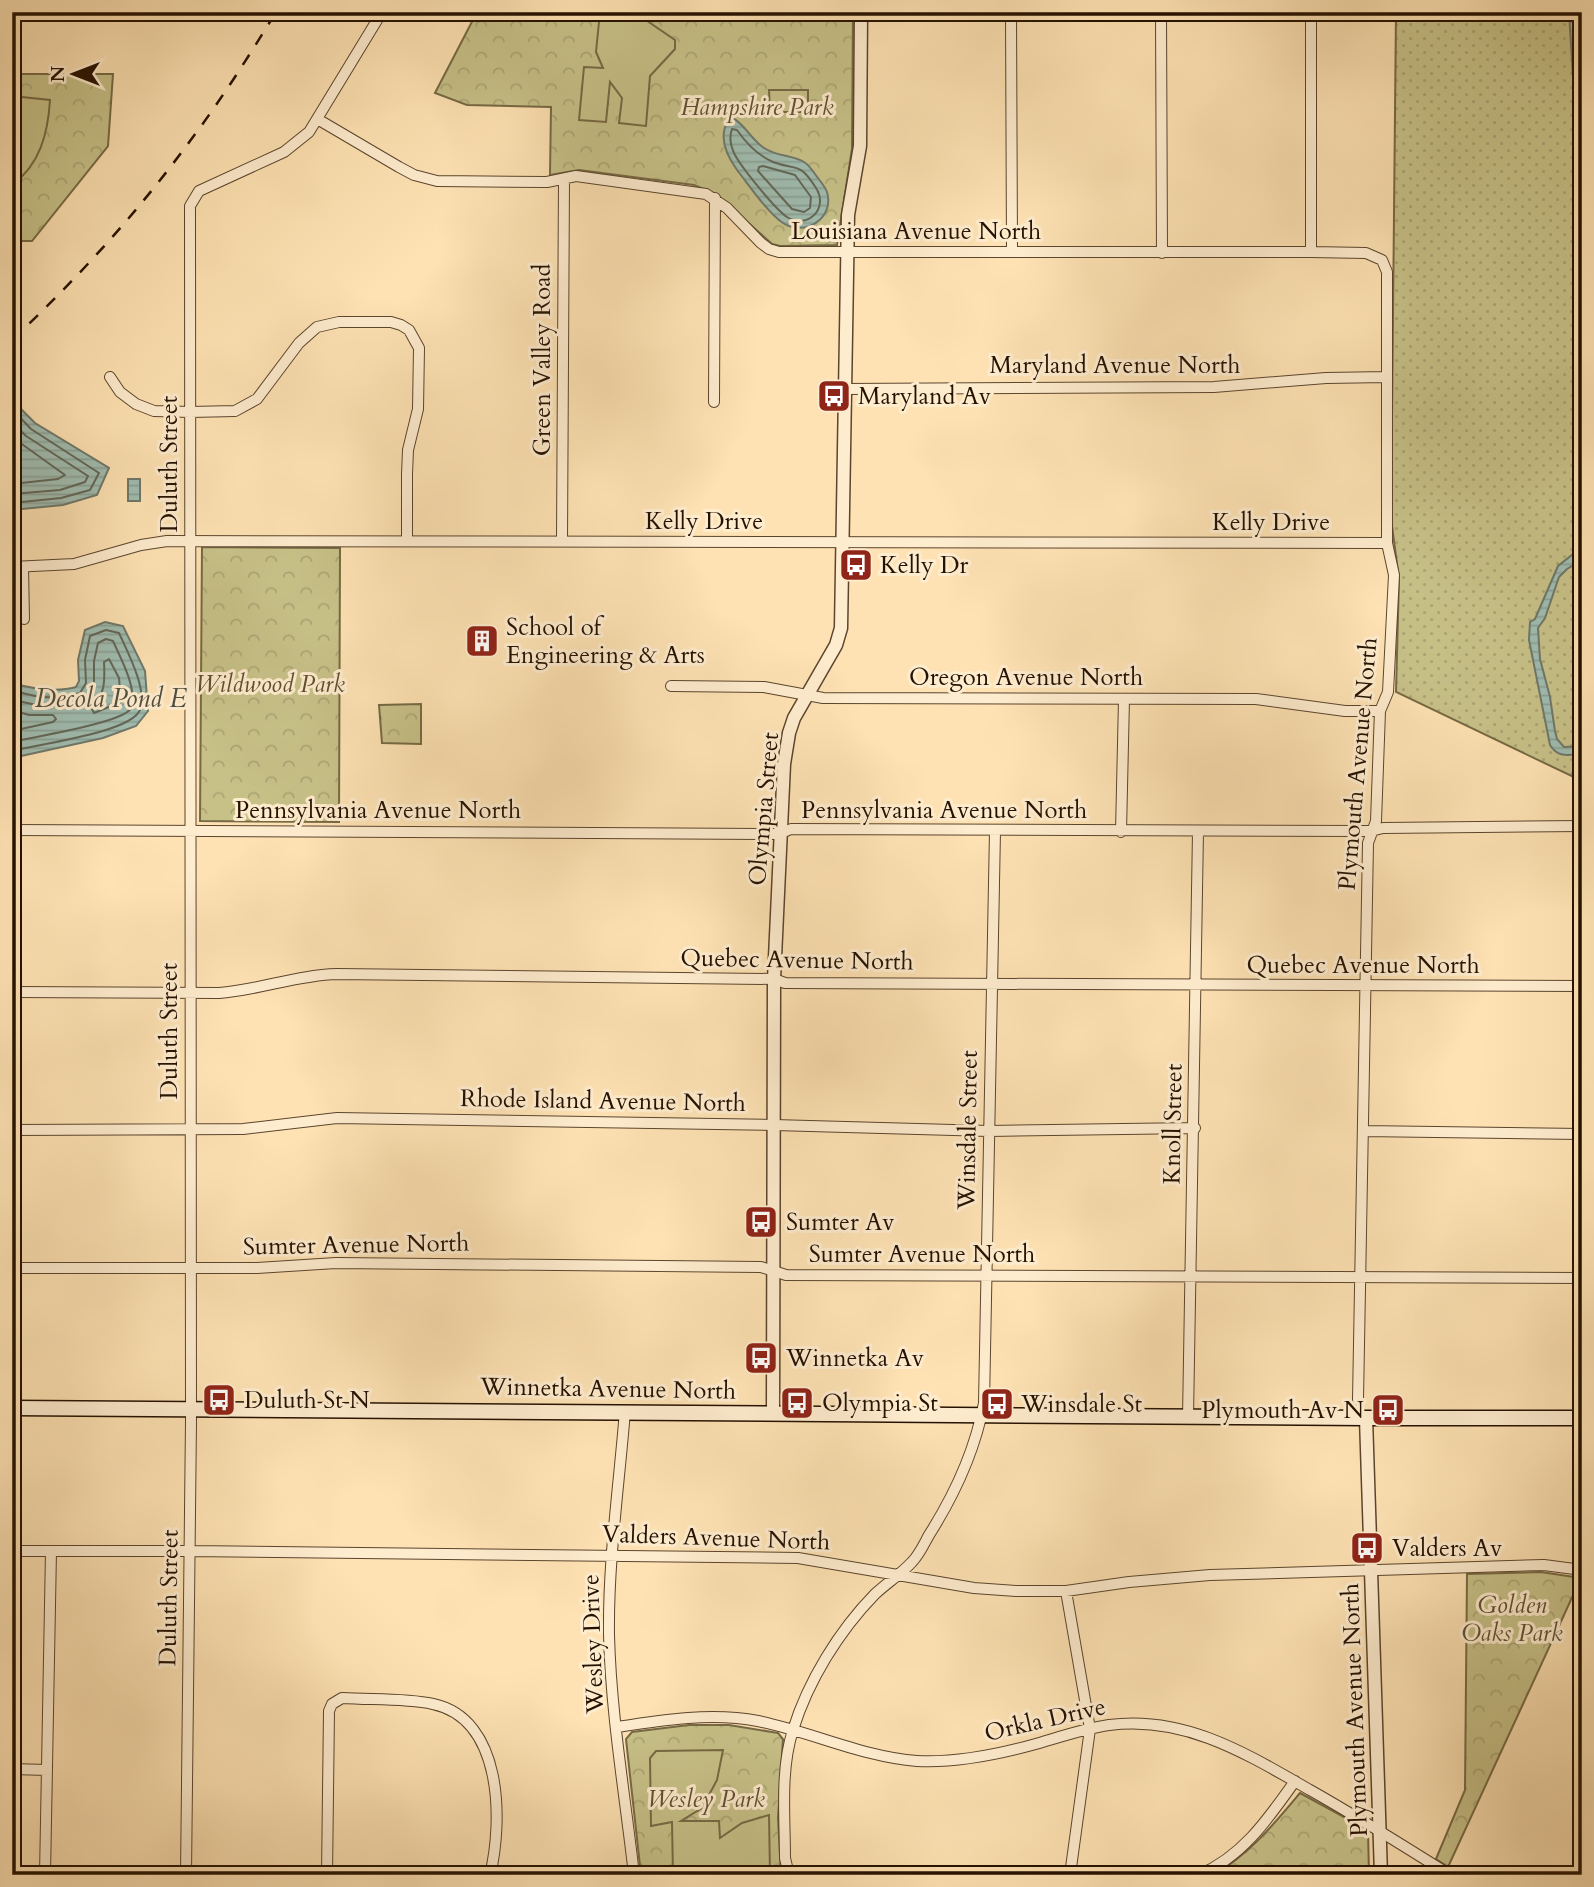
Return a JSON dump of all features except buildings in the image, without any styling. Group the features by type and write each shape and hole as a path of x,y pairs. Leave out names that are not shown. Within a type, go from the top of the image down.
{"main road":[{"name":"Winnetka Avenue North","path":"12,1408 1582,1418"}],"street":[{"path":"319,120 382,12"},
{"name":"Olympia Street","path":"773,1413 775,979 779,834 789,733 794,718 836,645 841,628 848,215 860,146 861,12"},
{"path":"1011,12 1012,252"},
{"path":"1161,12 1162,253"},
{"path":"1311,12 1311,252"},
{"name":"Louisiana Avenue North","path":"319,120 414,175 437,181 547,182 576,176 694,191 715,198 769,249 788,253 1311,252 1366,253 1382,260"},
{"name":"Duluth Street","path":"186,1875 191,1551 190,206 199,191 298,143 319,120"},
{"name":"Green Valley Road","path":"562,541 565,179"},
{"path":"714,402 715,198"},
{"name":"Plymouth Avenue North","path":"1358,1400 1368,843 1377,821 1380,711 1388,692 1394,575 1387,543 1387,272 1382,260"},
{"path":"110,377 120,392 136,404 154,411 223,412 247,406 266,390 299,343 317,327 339,322 391,322 401,325 409,330 419,348 418,409 408,450 407,541"},
{"name":"Maryland Avenue North","path":"845,388 1214,387 1326,378 1386,377"},
{"name":"Kelly Drive","path":"24,619 18,567 74,564 141,545 167,541 1387,543"},
{"name":"Oregon Avenue North","path":"671,686 764,687 823,698 1256,699 1345,711 1380,711"},
{"path":"1121,832 1124,699"},
{"name":"Pennsylvania Avenue North","path":"12,830 779,834 791,829 1198,832 1582,826"},
{"name":"Winsdale Street","path":"789,1875 785,1858 786,1788 792,1731 815,1679 837,1640 854,1617 913,1562 942,1515 969,1461 982,1415 995,831"},
{"name":"Knoll Street","path":"1188,1417 1198,832"},
{"name":"Quebec Avenue North","path":"12,992 242,991 315,975 337,974 775,979 785,983 1582,986"},
{"name":"Rhode Island Avenue North","path":"12,1130 243,1129 337,1118 989,1130 1195,1128"},
{"path":"1363,1131 1582,1134"},
{"name":"Sumter Avenue North","path":"12,1268 190,1268 350,1263 761,1267 786,1275 1582,1278"},
{"name":"Wesley Drive","path":"625,1412 611,1555 609,1635 634,1875"},
{"name":"Plymouth Avenue North","path":"1366,1418 1381,1875"},
{"name":"Valders Avenue North","path":"12,1551 797,1558 974,1588 1016,1591 1066,1591 1168,1578 1372,1569 1544,1565 1582,1570"},
{"path":"45,1875 51,1551"},
{"path":"1066,1591 1090,1728 1070,1875"},
{"path":"327,1875 328,1719 332,1704 342,1698 435,1704 457,1715 476,1732 484,1748 497,1800 498,1825 490,1875"},
{"name":"Orkla Drive","path":"617,1727 657,1721 727,1718 758,1721 879,1755 917,1761 991,1754 1090,1728 1135,1723 1167,1726 1200,1734 1255,1757 1380,1830 1450,1875"},
{"path":"12,1769 47,1770"},
{"path":"1199,1875 1230,1858 1251,1840 1295,1781"}],"green space":[{"name":"Hampshire Park","path":"477,12 853,12 852,149 837,245 772,244 716,194 694,185 579,170 550,175 551,107 467,105 435,93"},
{"path":"604,12 634,12 675,40 675,49 650,76 646,126 619,123 622,98 610,82 606,122 579,120 584,67 603,68 596,52 599,22"},
{"path":"1396,12 1582,12 1582,781 1396,692 1399,579 1391,518"},
{"path":"12,74 113,74 108,146 32,241 12,241"},
{"path":"769,90 808,90 808,112 770,112"},
{"path":"12,96 50,100 41,147 29,168 12,185"},
{"name":"Wildwood Park","path":"202,547 340,548 339,822 200,821"},
{"path":"421,704 421,744 382,743 379,705"},
{"name":"Golden Oaks Park","path":"1541,1572 1581,1578 1448,1867 1436,1859 1465,1790 1467,1574"},
{"name":"Wesley Park","path":"689,1725 729,1725 778,1733 783,1739 778,1818 781,1875 641,1875 626,1739 632,1732"},
{"path":"723,1750 717,1780 702,1808 681,1821 719,1821 720,1838 742,1823 769,1815 770,1875 673,1875 672,1822 651,1826 650,1758 656,1751"},
{"path":"1300,1793 1368,1830 1369,1875 1213,1875 1249,1848"}],"water":[{"path":"1569,12 1578,12 1582,103 1573,77"},
{"path":"734,119 764,148 800,160 810,168 826,190 828,202 822,217 816,223 800,228 791,227 777,218 758,198 727,153 725,127 728,121"},
{"path":"12,400 35,423 109,468 97,495 63,505 12,510"},
{"path":"128,479 140,479 140,501 128,501"},
{"path":"1582,547 1582,560 1559,577 1545,618 1538,628 1540,659 1557,739 1564,747 1582,746 1582,754 1563,755 1550,745 1529,640 1530,622 1535,619 1558,566"},
{"name":"Decola Pond E","path":"105,622 123,626 145,671 148,711 136,726 103,738 12,758 12,683 44,690 76,687 79,681 78,660 85,630"}],"railway":[{"path":"12,340 83,269 128,220 170,168 213,110 276,12"}],"place":[{"name":"Maryland Av","path":"834,396"},
{"name":"Kelly Dr","path":"856,565"},
{"name":"School of Engineering & Arts","path":"482,641"},
{"name":"Sumter Av","path":"761,1222"},
{"name":"Winnetka Av","path":"761,1358"},
{"name":"Duluth St N","path":"219,1400"},
{"name":"Olympia St","path":"797,1403"},
{"name":"Winsdale St","path":"997,1404"},
{"name":"Plymouth Av N","path":"1388,1410"},
{"name":"Valders Av","path":"1367,1548"}]}
